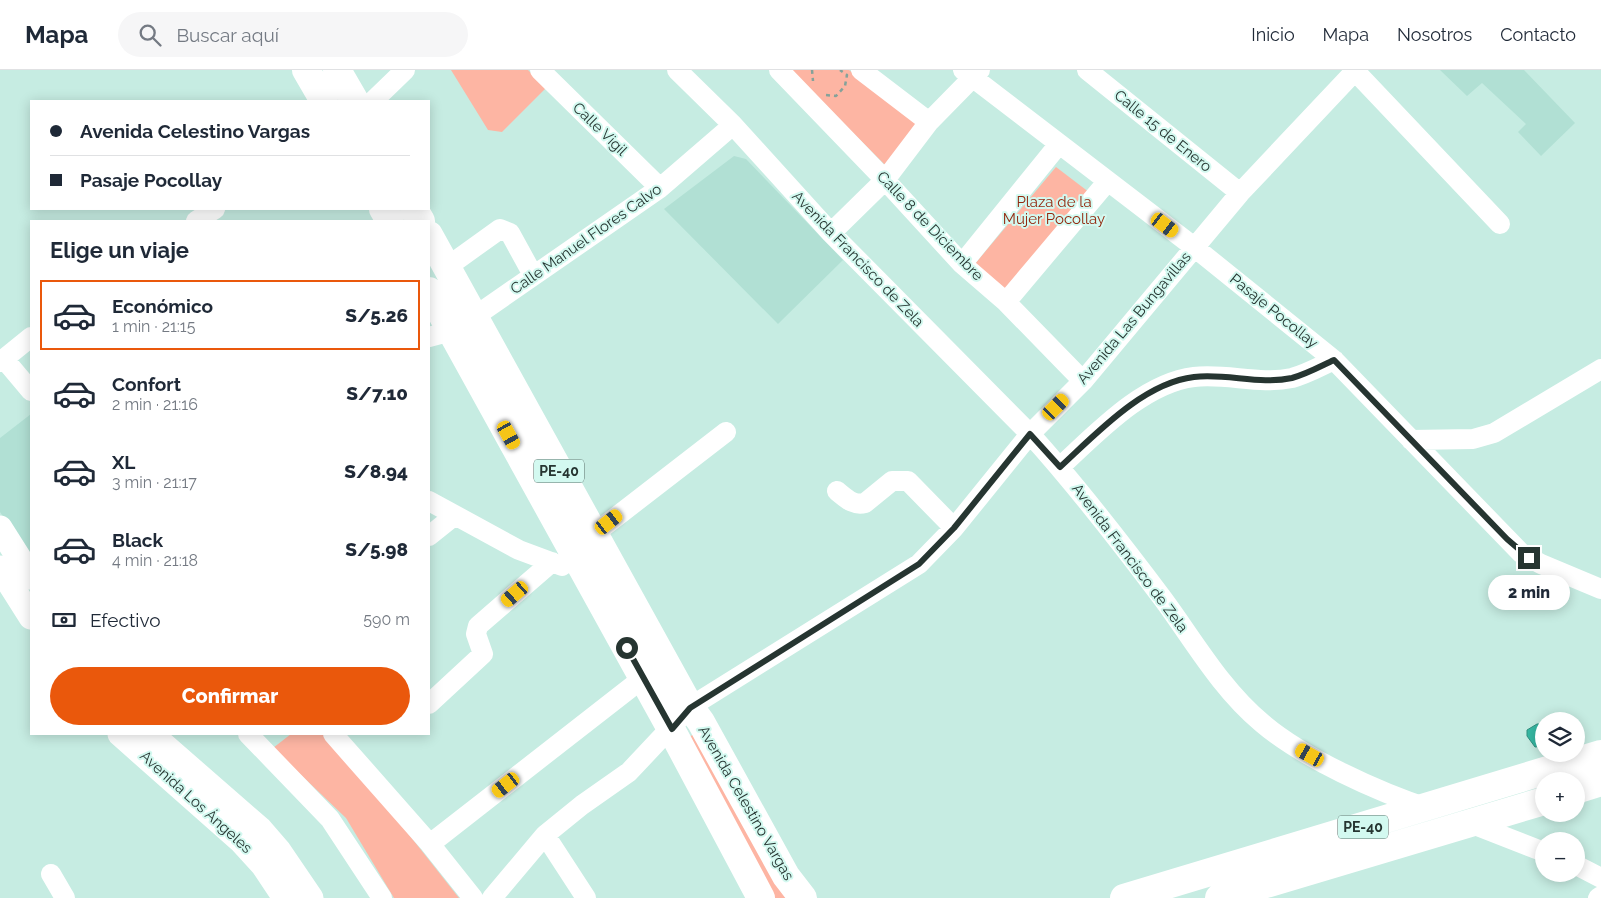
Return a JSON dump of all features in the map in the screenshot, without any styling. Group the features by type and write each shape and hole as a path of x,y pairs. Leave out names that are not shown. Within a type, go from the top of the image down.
{"highway":[{"path":"306,70 323,100"},
{"path":"337,70 354,100"},
{"name":"Avenida Celestino Vargas","path":"430,237 690,708 706,731 786,876 803,898"},
{"name":"Avenida Celestino Vargas","path":"430,295 440,334 585,573 672,729 761,898"},
{"path":"602,603 624,589"},
{"name":"PE-40","path":"1124,898 1601,754"},
{"path":"1585,787 1601,782"},
{"name":"PE-40","path":"1219,898 1535,803"}],"main road":[{"path":"0,528 30,575"},
{"path":"0,568 30,615"},
{"name":"Avenida Los Ángeles","path":"121,735 242,842 263,865 285,898"},
{"name":"Avenida Los Ángeles","path":"164,737 260,829 279,851 312,898"}],"street":[{"path":"374,100 405,70"},
{"name":"Calle Vigil","path":"540,70 660,188"},
{"name":"Avenida Francisco de Zela","path":"677,70 733,125 831,233 1030,434 1060,467 1163,599 1232,695 1247,710 1278,736 1369,785 1425,808 1472,823 1535,848"},
{"name":"Calle 8 de Diciembre","path":"779,70 885,180 962,264 1006,302 1083,380"},
{"path":"862,70 929,122"},
{"name":"Calle 15 de Enero","path":"1087,70 1240,192"},
{"path":"1355,70 1500,224"},
{"name":"Avenida Las Bungavillas","path":"492,898 545,836 629,772 690,708 919,564 954,528 1030,434 1083,380 1240,192 1355,70"},
{"path":"831,233 885,180 929,122 972,73"},
{"name":"Pasaje Pocollay","path":"972,73 1107,182 1194,246 1334,360 1521,554 1601,589"},
{"name":"Calle Manuel Flores Calvo","path":"440,334 474,317 660,188 733,125"},
{"path":"962,264 1060,144"},
{"path":"1006,302 1107,182"},
{"path":"198,220 213,210"},
{"path":"447,268 500,229 503,229 510,233 533,275"},
{"path":"30,338 2,360 30,390"},
{"path":"1060,467 1115,416 1146,396 1172,383 1192,377 1291,378 1334,360"},
{"path":"1411,440 1473,439 1494,433 1601,369"},
{"path":"594,534 726,432"},
{"path":"836,491 852,502 859,504 865,503 892,481 908,481 954,528"},
{"path":"430,502 519,550 585,573"},
{"path":"430,535 454,516"},
{"path":"430,703 483,654 476,634 478,626 552,562"},
{"path":"430,844 644,678"},
{"path":"249,735 330,819 382,898"},
{"path":"335,735 430,844 473,898"},
{"path":"545,836 586,898"},
{"path":"1585,870 1601,878"},
{"path":"51,874 64,898"}],"path":[{"path":"812,70 816,87"},
{"path":"820,91 824,95 836,96 845,86 847,75 840,70"}],"shaded area":[{"path":"1440,70 1524,70 1575,123 1541,156 1518,132 1526,124 1482,83 1467,96"},
{"path":"734,156 746,159 843,260 778,324 664,209"},
{"path":"30,415 30,557 0,512 0,438"},
{"path":"1535,725 1535,747 1527,736 1527,730"}],"green space":[{"path":"451,70 528,70 546,88 502,132 488,130"},
{"path":"791,70 849,70 920,127 888,168"},
{"name":"Plaza de la Mujer Pocollay","path":"1056,167 1098,199 1011,303 974,265"},
{"path":"694,734 793,898 773,898 689,737"},
{"path":"290,735 324,735 399,822 459,898 394,898 346,818 273,748"}],"route":[{"path":"627,648 672,729 690,708 919,564 954,528 1030,434 1060,467 1115,416 1146,396 1172,383 1192,377 1291,378 1334,360 1521,554 1529,558"}]}
